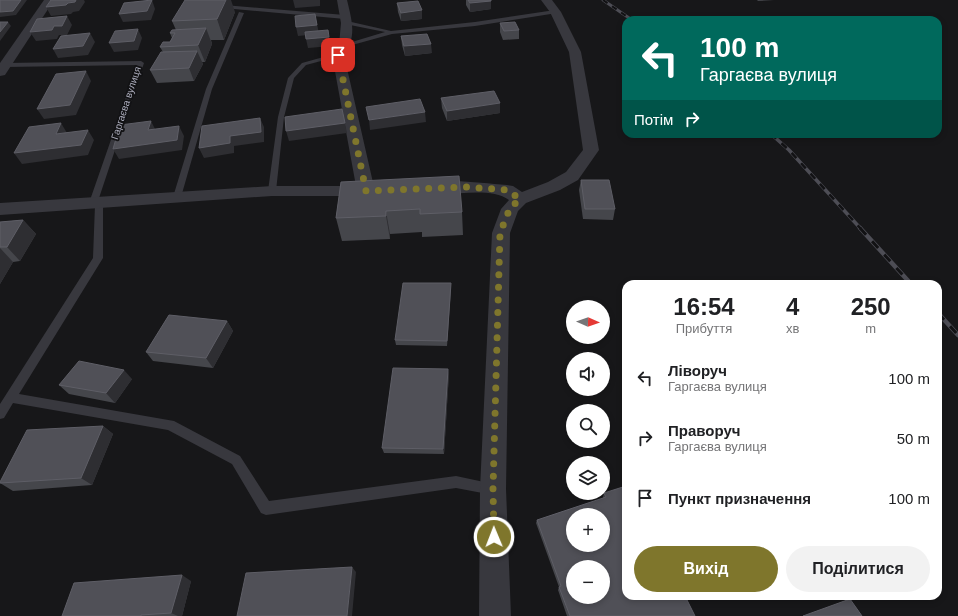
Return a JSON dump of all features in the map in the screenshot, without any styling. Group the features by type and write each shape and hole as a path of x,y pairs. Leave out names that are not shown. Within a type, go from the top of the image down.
{"street":[{"path":"3,68 49,0"},
{"path":"0,209 272,191 374,191 341,50 346,20 342,0"},
{"path":"495,616 493,489 500,233 510,208 520,199 554,186 572,176 591,150 575,52 550,6"},
{"path":"413,189 467,187 507,190 520,199"}],"lane":[{"path":"216,0 223,6 346,20 392,32"},
{"path":"272,191 281,117 291,78 304,64 392,32 475,24 550,6"},
{"path":"177,198 209,89 241,13"},
{"name":"Гаргаєва вулиця","path":"3,68 141,63 96,203"},
{"path":"0,414 98,258 96,203"},
{"path":"11,398 170,425 236,460 266,508 456,482 493,489"}],"building":[{"path":"0,0 21,0 13,11 0,12"},
{"path":"51,0 76,0 75,2 68,3 66,5 46,7"},
{"path":"152,0 147,11 119,14 124,3"},
{"path":"185,0 226,0 217,19 172,21"},
{"path":"468,0 491,0 491,1 470,3"},
{"path":"418,1 422,10 401,13 397,3"},
{"path":"315,14 317,25 296,27 295,16"},
{"path":"67,16 62,26 54,26 52,30 30,32 37,19"},
{"path":"0,22 8,22 0,32"},
{"path":"515,22 519,30 504,31 500,23"},
{"path":"206,28 198,45 160,47 163,42 170,42 175,33 170,33 172,30"},
{"path":"138,29 134,41 109,43 115,31"},
{"path":"328,30 329,37 306,39 305,32"},
{"path":"90,33 83,46 53,49 61,36"},
{"path":"427,34 431,44 404,46 401,36"},
{"path":"197,51 189,68 150,70 161,52"},
{"path":"86,71 70,105 37,109 56,74"},
{"path":"494,91 500,103 447,111 441,98"},
{"path":"420,99 425,112 369,120 366,107"},
{"path":"342,109 345,123 286,131 285,117"},
{"path":"260,118 261,132 230,136 230,143 199,148 202,126"},
{"path":"151,121 148,130 179,126 177,140 113,149 120,125"},
{"path":"61,123 56,134 88,130 81,145 14,153 29,127"},
{"path":"459,176 462,212 420,214 420,209 386,211 386,216 336,218 341,182"},
{"path":"581,180 609,180 615,209 585,209"},
{"path":"23,220 7,247 0,247 0,222"},
{"path":"403,283 451,283 447,341 395,340"},
{"path":"169,315 227,321 206,358 146,352"},
{"path":"79,361 124,370 106,393 59,385"},
{"path":"393,368 448,369 443,449 382,448"},
{"path":"103,426 81,478 0,483 27,430"},
{"path":"622,487 622,600 687,600 695,616 570,616 559,587 561,586 537,520 566,510 566,552 610,552 610,508 573,508 597,500 610,500 610,491"},
{"path":"352,567 347,616 237,616 246,573"},
{"path":"182,575 171,613 141,616 62,616 74,583"},
{"path":"851,600 862,616 803,616"}],"railway":[{"path":"603,0 626,16"},
{"path":"776,138 789,150 861,229"},
{"path":"860,228 907,280"},
{"path":"942,317 958,335"}],"route":[{"path":"338,55 366,191 467,187 507,190 520,199 510,208 500,233 493,489 494,537"}]}
